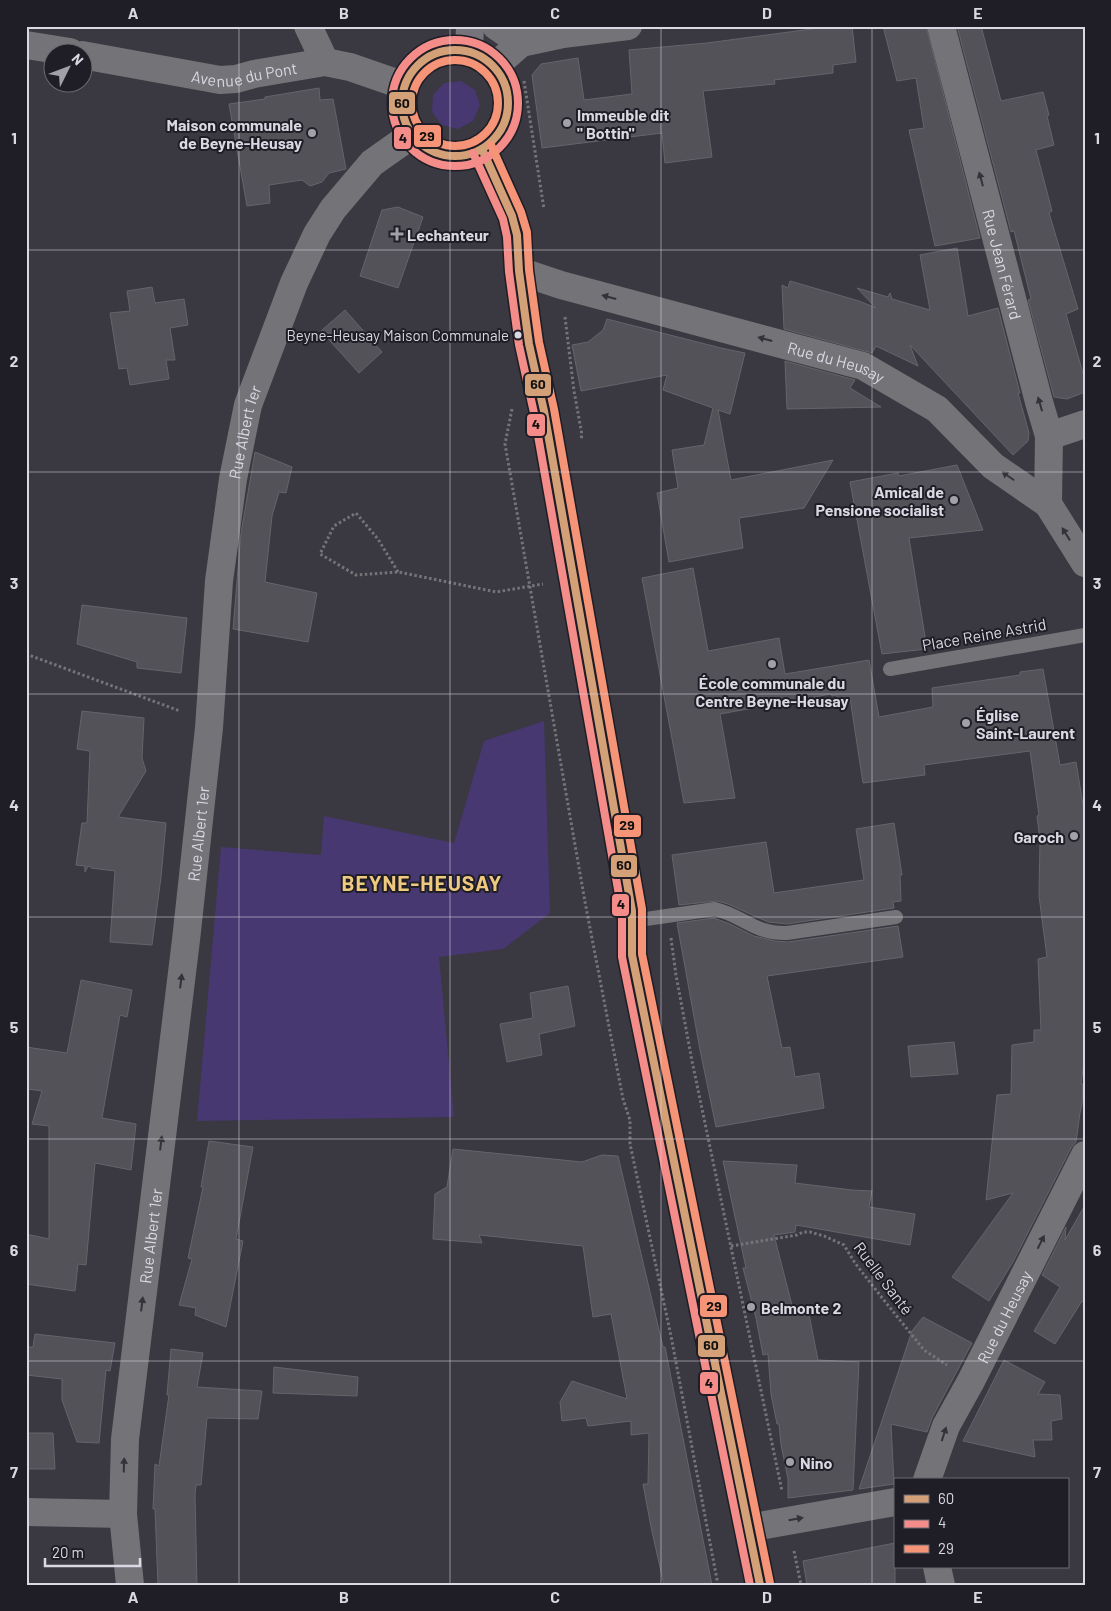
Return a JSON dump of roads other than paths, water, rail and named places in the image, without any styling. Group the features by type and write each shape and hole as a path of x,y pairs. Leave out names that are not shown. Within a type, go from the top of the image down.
{"main road":[{"path":"461,42 484,57 494,67 501,77 508,99 507,110 500,133 492,142 482,150 463,156 442,154 427,148 413,134 407,124 402,102 405,86 410,74 419,63 430,55 461,42"},
{"path":"482,150 512,216 517,235 519,271 529,344 544,411 632,911 632,955 760,1585"}],"street":[{"path":"308,26 324,62"},
{"path":"496,26 521,43"},
{"path":"494,67 521,43 563,34 628,26"},
{"name":"Rue Jean Férard","path":"941,26 1049,436 1048,504"},
{"path":"26,45 42,48"},
{"name":"Avenue du Pont","path":"92,57 220,80 236,79 324,62 350,67 405,86"},
{"name":"Rue Albert 1er","path":"130,1585 123,1514 125,1439 178,1007 209,728 219,581 233,479 248,405 294,283 317,234 333,210 372,163 413,134"},
{"name":"Rue du Heusay","path":"519,271 561,285 863,366 937,408 993,466 1048,504 1085,563"},
{"path":"1049,436 1085,424"},
{"name":"Rue du Heusay","path":"928,1478 946,1426 972,1380 1085,1155"},
{"path":"748,1528 894,1502"},
{"path":"26,1512 123,1514"},
{"path":"937,1568 941,1585"}],"lane":[{"name":"Place Reine Astrid","path":"890,669 1085,635"},
{"path":"632,921 715,908 728,912 757,929 773,934 896,917"}],"place":[{"name":"Immeuble dit \" Bottin\"","path":"567,123"},
{"name":"Maison communale de Beyne-Heusay","path":"312,133"},
{"name":"Lechanteur","path":"397,234"},
{"name":"Beyne-Heusay Maison Communale","path":"518,335"},
{"name":"Amical de Pensione socialist","path":"954,500"},
{"name":"École communale du Centre Beyne-Heusay","path":"772,664"},
{"name":"Église Saint-Laurent","path":"966,723"},
{"name":"Garoch","path":"1074,836"},
{"name":"Belmonte 2","path":"751,1307"},
{"name":"Nino","path":"790,1462"}],"district":[{"name":"BEYNE-HEUSAY","path":"422,882"}]}
